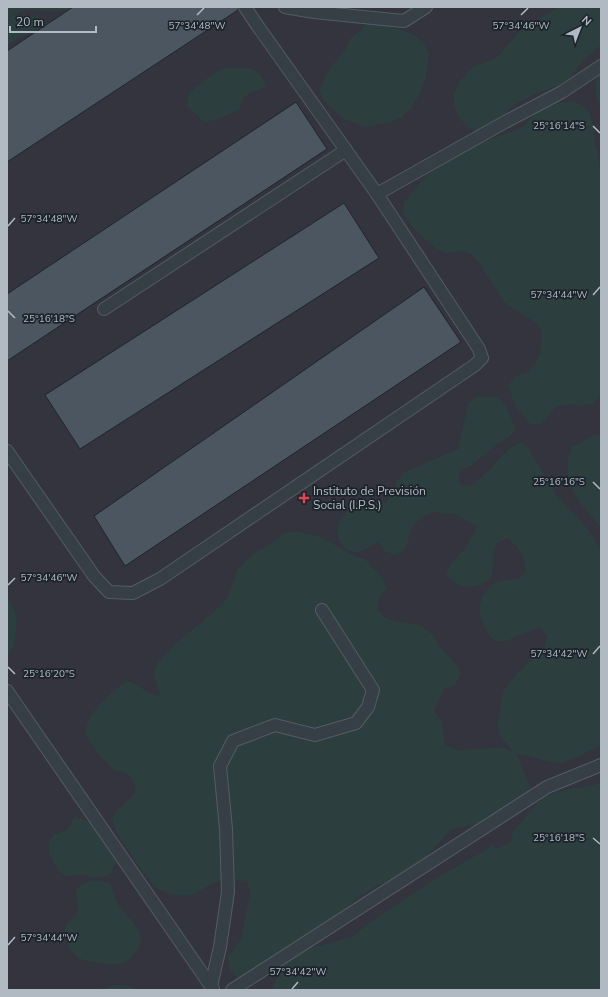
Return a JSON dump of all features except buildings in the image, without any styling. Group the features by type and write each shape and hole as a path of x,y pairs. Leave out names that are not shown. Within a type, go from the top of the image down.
{"lane":[{"path":"7,451 94,576 110,592 133,593 160,579 475,365 482,358 479,350 377,194 245,7"},
{"path":"285,7 314,12 404,21 426,7"},
{"path":"377,194 505,122 562,92 601,66"},
{"path":"104,309 346,150"},
{"path":"213,988 228,892 226,829 220,766 234,741 275,725 315,735 356,723 368,707 372,690 322,610"},
{"path":"7,691 213,988"},
{"path":"232,990 547,787 601,765"}],"shaded area":[{"name":"Instituto de Previsión Social (I.P.S.)","path":"7,7 601,7 601,990 7,990"},
{"path":"7,7 76,7 69,10 50,12 25,10 9,15 39,16 45,28 33,31 7,45"},
{"path":"558,7 601,7 601,45 584,60 570,78 560,85 537,93 516,104 497,120 476,131 466,126 458,116 454,105 454,93 459,82 476,65 487,62 498,56 521,30"},
{"path":"368,23 402,30 414,35 423,42 429,53 426,78 411,109 402,117 391,122 366,127 344,119 324,102 319,90 330,68 345,50 350,39"},
{"path":"227,67 251,68 261,75 267,87 253,91 243,98 239,110 216,120 204,122 187,106 188,95 206,79"},
{"path":"601,73 601,107 597,97 595,85 597,78"},
{"path":"572,101 582,105 590,113 601,178 601,395 592,404 581,406 569,404 556,407 540,425 530,424 515,406 508,385 516,376 527,372 535,364 540,353 542,330 535,322 504,302 479,263 471,254 459,251 446,253 435,248 417,232 402,214 404,202 427,175 467,148 523,127 538,110 549,105"},
{"path":"490,396 498,398 506,406 516,429 509,438 498,443 471,466 460,470 459,483 470,486 488,471 503,454 522,442 530,450 556,495 583,523 591,533 601,551 601,745 562,763 550,762 516,753 530,786 528,798 488,823 452,829 427,856 418,863 399,877 376,886 356,899 338,915 307,934 282,960 250,979 238,978 230,970 227,958 241,939 250,893 247,881 224,880 213,883 193,895 181,896 158,889 149,881 116,832 112,820 117,810 135,794 134,782 126,773 114,770 98,754 85,734 87,724 99,705 126,680 147,692 160,696 153,673 158,662 176,643 223,604 229,594 237,570 253,554 275,541 284,533 296,531 321,537 354,556 365,559 382,577 387,588 380,597 377,610 386,618 398,622 422,626 432,634 438,644 455,663 461,673 455,685 444,689 434,711 442,721 445,745 457,750 504,748 514,752 500,737 497,726 503,691 518,672 544,648 547,637 540,627 507,641 495,641 483,626 480,606 484,593 495,583 519,579 526,570 524,560 515,545 508,538 497,543 493,555 493,568 490,580 477,586 467,587 457,584 446,575 450,564 466,547 477,527 457,515 433,512 422,517 413,526 405,550 395,555 384,551 378,541 357,553 345,549 340,542 337,532 343,516 352,508 364,504 386,503 402,473 458,449 468,404 477,397"},
{"path":"601,434 601,528 580,503 567,483 568,458 572,447 594,435"},
{"path":"7,597 14,609 17,620 14,646 7,655"},
{"path":"601,782 601,990 272,990 274,983 286,963 307,949 352,937 370,922 430,882 492,846 498,849 511,841 513,832 528,813 545,796 565,790 591,786"},
{"path":"76,816 88,822 102,833 114,854 116,860 112,872 107,876 95,878 83,875 65,876 53,862 50,856 48,844 50,839 54,835 65,831 71,826 72,820"},
{"path":"98,880 110,883 115,899 121,909 136,926 140,934 141,942 137,950 128,960 121,964 100,963 79,958 71,950 64,932 67,924 76,915 78,910 76,890 85,883"},
{"path":"124,985 139,990 97,990 111,986"}],"place":[{"name":"Instituto de Previsión Social (I.P.S.)","path":"304,498"}]}
